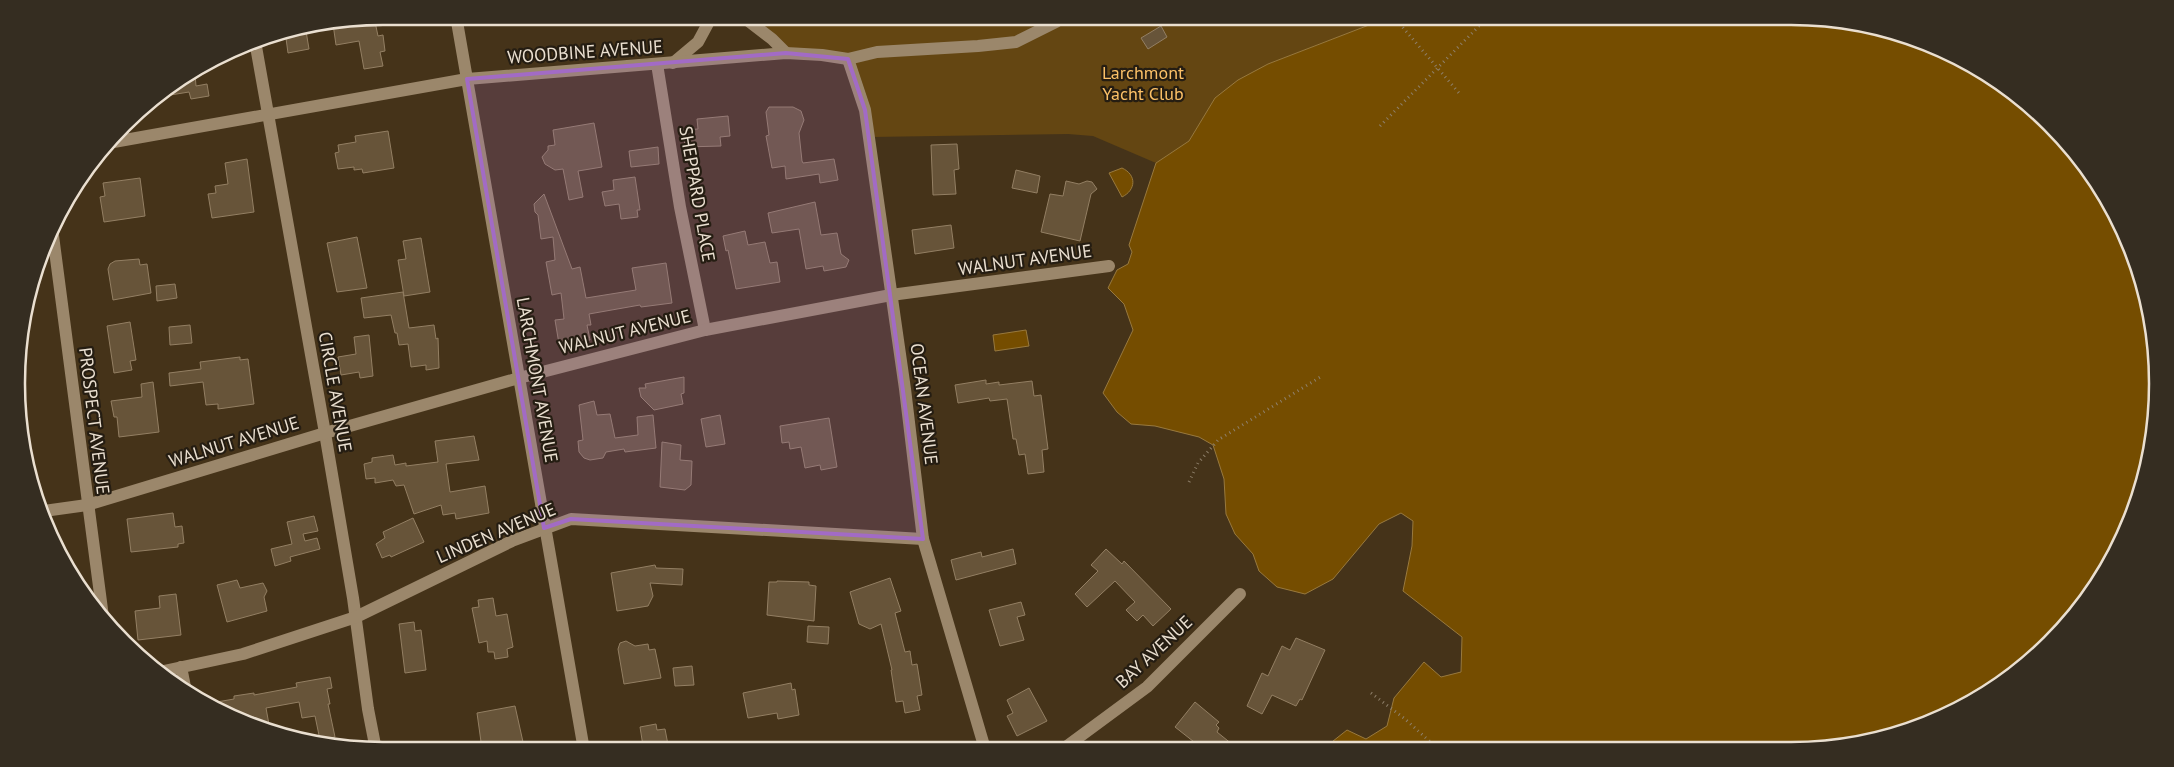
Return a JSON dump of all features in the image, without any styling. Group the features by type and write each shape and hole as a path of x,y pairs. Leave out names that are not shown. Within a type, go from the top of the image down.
{"street":[{"name":"LARCHMONT AVENUE","path":"458,25 583,742"},
{"path":"673,63 698,42 707,25"},
{"path":"754,25 772,39 786,54"},
{"name":"WOODBINE AVENUE","path":"120,141 467,79 786,54 848,58 877,52 978,46 1016,42 1050,25"},
{"name":"CIRCLE AVENUE","path":"256,48 325,433 356,617 368,709 374,742"},
{"name":"OCEAN AVENUE","path":"848,58 865,110 923,539 984,742"},
{"name":"SHEPPARD PLACE","path":"656,64 680,206 705,330"},
{"name":"PROSPECT AVENUE","path":"54,242 100,603"},
{"name":"WALNUT AVENUE","path":"48,510 87,505 325,433 519,378 705,330 891,295 1109,266"},
{"name":"LINDEN AVENUE","path":"168,670 242,654 356,617 544,528 571,520 923,539"},
{"name":"BAY AVENUE","path":"1072,742 1146,687 1240,594"},
{"path":"181,667 184,682"}],"path":[{"path":"1401,25 1459,93"},
{"path":"1380,126 1480,25"},
{"path":"1190,482 1198,463 1218,440 1322,376"},
{"path":"1371,693 1431,742"}],"highlighted area":[{"path":"786,53 848,59 865,110 923,539 571,519 544,528 467,79"}],"green space":[{"name":"Larchmont Yacht Club","path":"756,25 1369,25 1268,64 1215,98 1189,141 1156,163 1093,136 1068,134 871,137 849,57 787,51"}],"shaded area":[{"path":"1369,25 1790,25 1837,28 1883,37 1928,52 1990,85 2044,130 2089,184 2122,246 2137,291 2142,314 2146,337 2149,384 2146,430 2142,453 2137,476 2122,521 2089,583 2044,637 1990,682 1928,715 1883,730 1860,735 1837,739 1790,742 1332,742 1347,730 1366,739 1387,726 1394,698 1424,662 1441,677 1461,672 1462,637 1403,591 1412,546 1413,521 1401,513 1379,524 1333,579 1305,594 1277,587 1259,571 1253,554 1235,534 1226,514 1224,479 1213,445 1199,437 1155,426 1131,424 1117,412 1103,393 1133,330 1124,304 1108,288 1117,270 1128,264 1132,252 1129,245 1156,163 1189,141 1215,98 1238,80 1268,64"},
{"path":"1122,168 1130,174 1133,182 1130,190 1122,197 1109,173"},
{"path":"1026,330 1029,346 995,351 993,335"}],"building":[{"path":"376,25 378,36 383,35 385,51 380,52 383,66 364,69 359,41 336,45 334,29"},
{"path":"1161,26 1167,37 1148,49 1141,38"},
{"path":"306,34 309,49 288,53 286,39"},
{"path":"195,78 196,86 207,84 209,96 191,99 189,92 170,95"},
{"path":"769,107 793,107 801,111 804,120 799,133 803,163 834,159 838,180 820,183 819,174 786,179 785,166 772,168 766,136 769,135 766,112"},
{"path":"728,116 730,136 720,137 721,146 685,147 683,130 698,129 697,119"},
{"path":"594,123 602,167 578,171 583,197 569,200 563,169 555,170 545,164 542,157 548,150 548,146 555,145 553,130"},
{"path":"388,131 394,168 363,173 362,169 354,170 354,167 338,169 335,153 339,152 338,145 356,142 355,136"},
{"path":"957,144 959,169 954,170 956,194 933,195 931,145"},
{"path":"658,147 659,164 631,167 629,151"},
{"path":"247,159 254,212 212,218 208,194 216,193 215,186 228,184 225,163"},
{"path":"1016,170 1040,176 1037,193 1012,188"},
{"path":"635,177 640,210 637,210 638,217 621,219 619,204 605,206 602,192 614,190 613,180"},
{"path":"140,178 145,216 104,222 100,197 105,196 103,183"},
{"path":"1066,181 1079,184 1087,181 1092,182 1097,189 1091,194 1080,241 1041,232 1050,194 1063,196"},
{"path":"544,194 572,269 580,267 586,298 636,290 632,268 666,263 672,303 641,307 640,305 589,314 591,325 587,325 590,340 559,344 555,320 564,319 561,293 552,295 546,262 555,260 553,237 541,239 538,215 535,212 534,204"},
{"path":"815,202 821,235 837,233 841,254 849,260 846,267 824,271 823,266 806,269 799,229 772,233 768,213"},
{"path":"951,225 954,248 915,254 912,230"},
{"path":"745,231 748,245 765,242 770,263 777,262 780,282 736,289 728,250 726,251 723,236"},
{"path":"357,237 367,288 337,292 327,243"},
{"path":"421,238 430,292 404,296 398,260 406,259 403,241"},
{"path":"139,259 140,265 147,264 151,293 113,300 108,269 110,264 115,261"},
{"path":"175,284 177,298 157,301 156,286"},
{"path":"403,292 409,328 434,325 436,339 438,338 439,368 426,370 426,365 411,367 408,344 399,345 391,315 364,318 361,298"},
{"path":"130,322 136,360 130,361 132,370 114,373 107,326"},
{"path":"190,325 192,343 170,345 169,327"},
{"path":"369,335 373,376 360,378 359,372 341,375 338,357 356,354 354,337"},
{"path":"240,357 240,360 248,359 254,404 218,409 218,404 206,405 203,382 170,386 169,373 201,369 200,362"},
{"path":"684,377 684,393 681,394 683,404 654,410 641,397 639,388 646,388 645,384"},
{"path":"986,380 986,384 999,382 999,385 1032,381 1034,396 1041,395 1048,449 1042,450 1044,472 1028,474 1025,454 1019,455 1016,439 1013,439 1007,399 990,401 989,398 958,403 955,385"},
{"path":"153,382 159,432 119,437 117,417 114,417 111,401 142,397 141,384"},
{"path":"594,401 597,415 610,414 615,438 638,435 637,417 653,415 656,448 625,452 624,449 606,452 603,458 590,460 584,458 579,452 578,441 583,440 579,405"},
{"path":"720,415 725,444 706,447 701,419"},
{"path":"829,418 837,467 821,470 820,465 805,468 801,447 790,449 789,442 782,443 780,426"},
{"path":"474,436 479,460 446,464 450,492 485,486 489,513 456,519 455,513 443,515 441,505 414,514 404,485 396,486 393,480 375,483 375,478 366,479 364,464 372,462 372,458 393,455 395,465 406,463 406,466 438,462 435,441"},
{"path":"662,442 681,445 680,460 692,461 691,485 685,490 660,487"},
{"path":"173,513 175,527 182,526 184,543 178,544 178,547 131,552 127,519"},
{"path":"314,516 318,531 303,534 305,541 317,538 320,549 290,557 291,561 275,566 271,549 292,544 287,522"},
{"path":"413,518 424,542 391,557 390,555 382,558 376,544 385,538 383,532"},
{"path":"1013,549 1016,564 956,580 951,560 981,552 982,557"},
{"path":"1106,549 1122,564 1124,561 1171,609 1153,626 1143,615 1137,621 1126,610 1135,602 1115,581 1087,607 1075,594 1098,571 1091,565"},
{"path":"655,565 656,568 683,569 682,585 650,583 653,596 648,606 617,611 611,573"},
{"path":"890,578 901,611 895,613 905,652 910,651 912,665 917,664 922,695 917,696 920,710 905,713 903,701 896,702 892,670 881,624 870,629 859,624 850,592"},
{"path":"237,580 240,588 263,583 267,591 264,597 267,611 227,622 217,585"},
{"path":"769,582 809,582 809,585 816,586 814,621 767,615"},
{"path":"176,594 181,635 138,640 135,611 160,608 159,596"},
{"path":"493,598 496,616 507,614 513,647 507,649 508,657 495,659 494,652 488,652 487,641 479,643 472,608 479,607 478,600"},
{"path":"1021,602 1025,615 1017,617 1024,640 1000,646 989,610"},
{"path":"414,622 415,631 421,630 426,670 405,673 399,624"},
{"path":"808,626 829,627 828,644 807,642"},
{"path":"1296,638 1325,650 1302,700 1300,699 1296,706 1272,695 1262,714 1247,706 1262,673 1268,676 1282,646 1290,650"},
{"path":"626,641 635,646 648,644 649,650 655,649 661,678 624,684 618,649 620,643"},
{"path":"692,666 694,685 675,686 673,668"},
{"path":"330,677 332,688 327,689 330,704 328,704 335,737 319,736 315,716 302,718 299,702 266,708 269,723 219,702 234,699 234,696 254,693 254,695 297,687 296,683"},
{"path":"791,683 792,690 795,689 799,715 778,719 777,713 748,718 743,693"},
{"path":"1029,688 1047,721 1017,736 1007,716 1013,713 1007,700"},
{"path":"1195,702 1219,722 1216,725 1219,728 1217,732 1229,742 1194,742 1175,727"},
{"path":"515,706 523,742 481,742 477,713"},
{"path":"656,724 657,730 665,729 667,742 642,742 640,727"}]}
